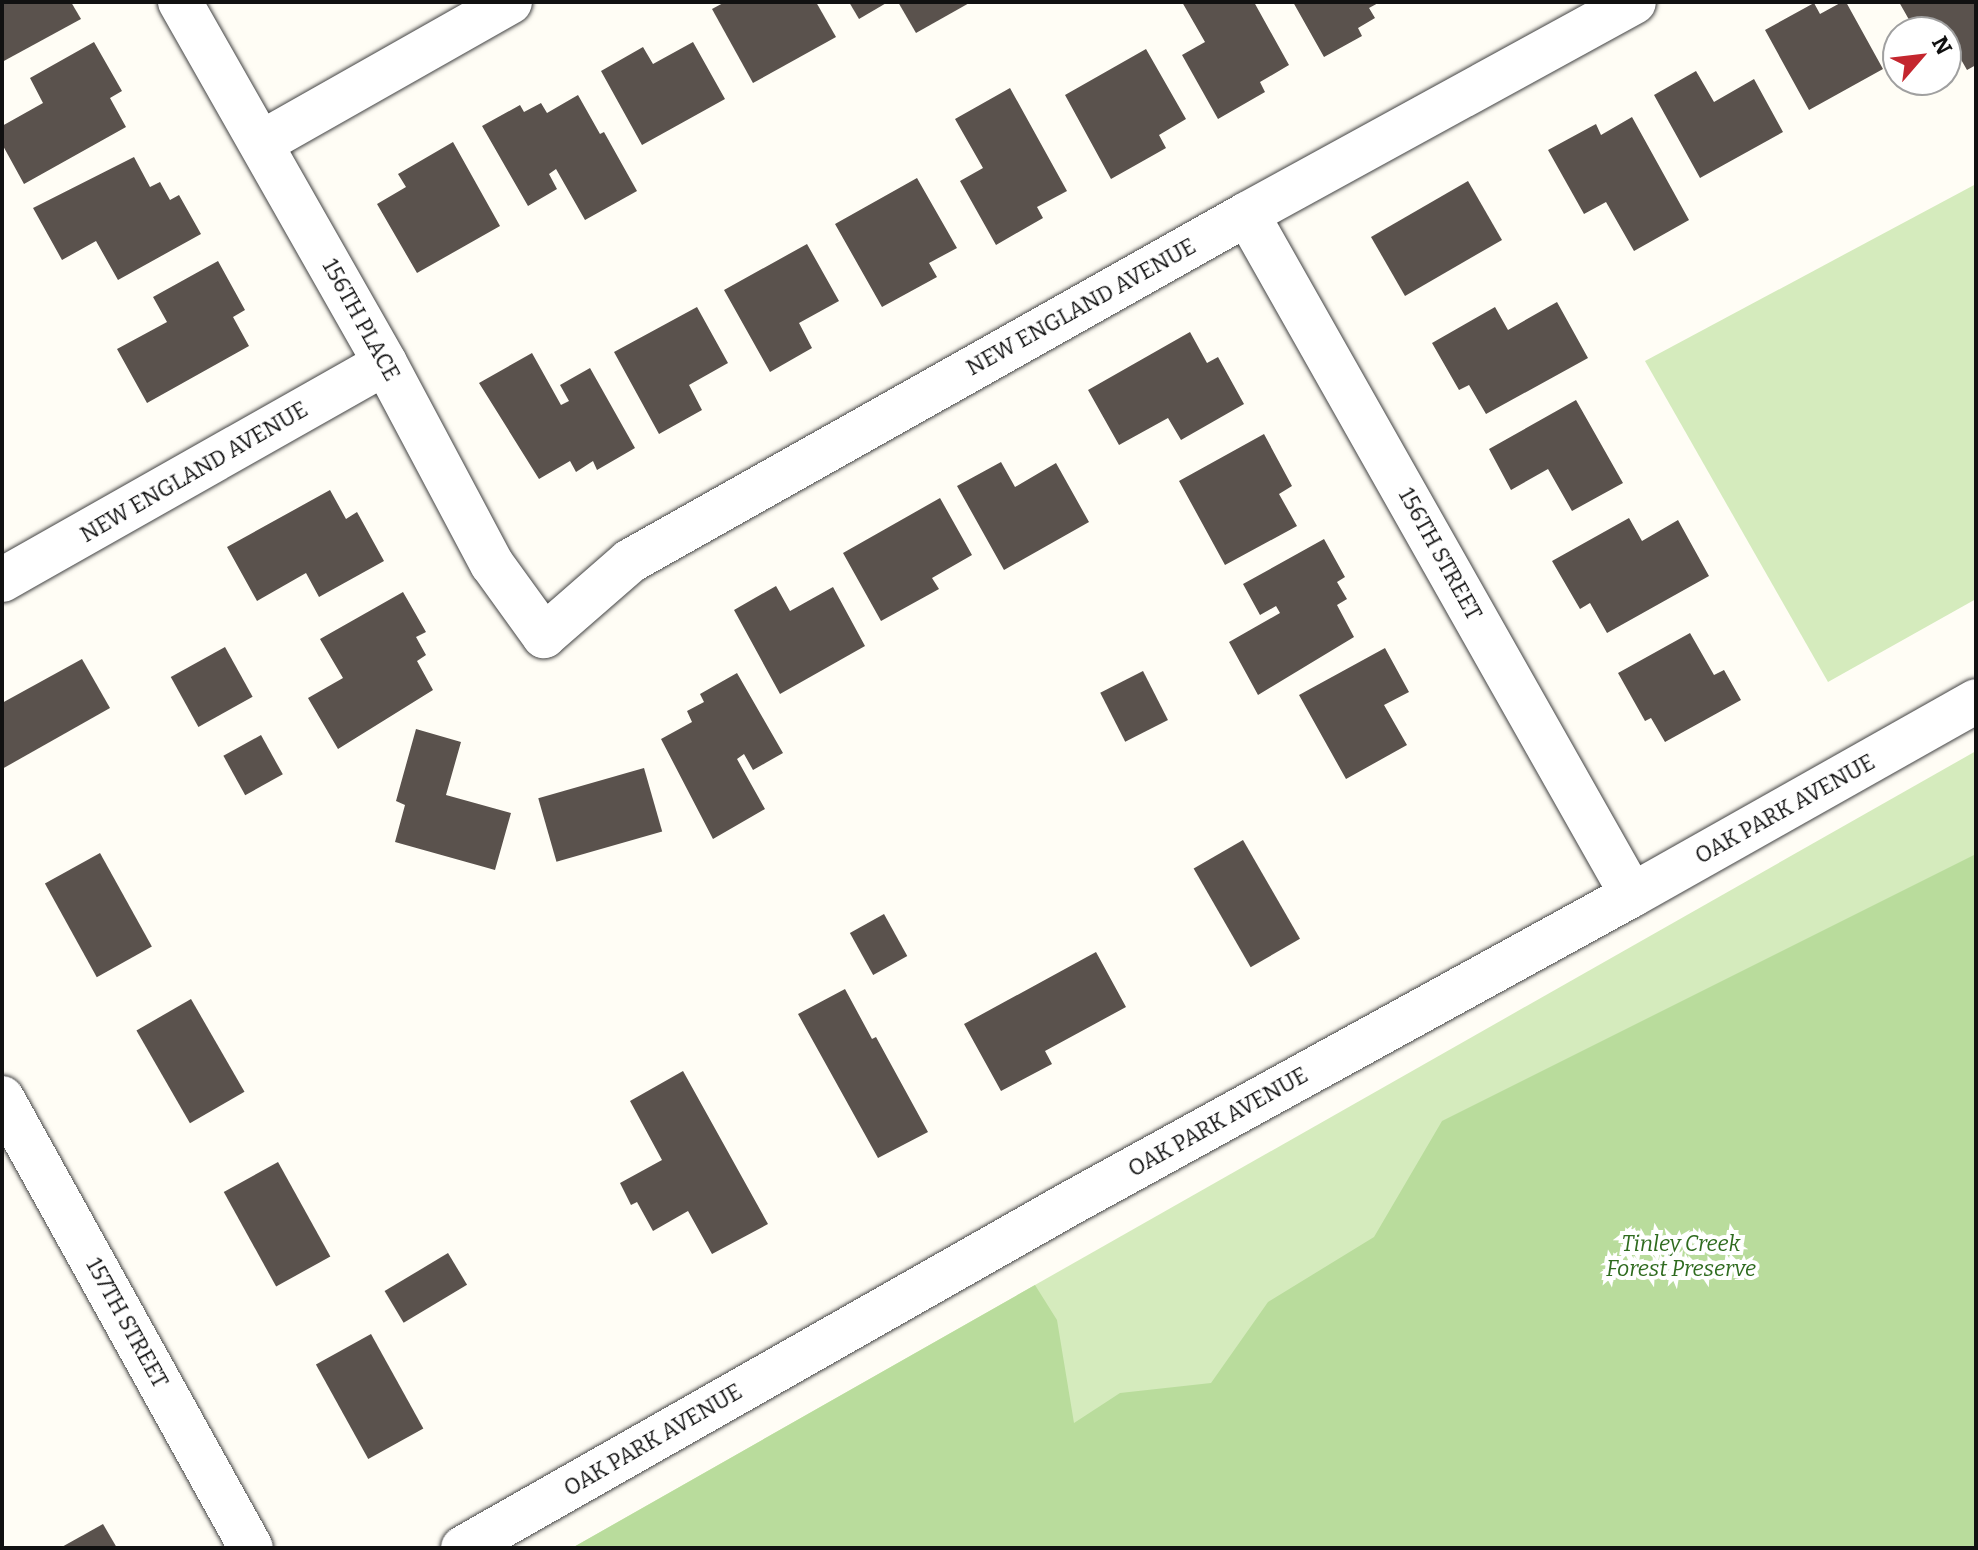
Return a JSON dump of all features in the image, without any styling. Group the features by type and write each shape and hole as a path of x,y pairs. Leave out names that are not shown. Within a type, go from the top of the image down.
{"street":[{"name":"156TH PLACE","path":"180,2 385,363 492,564 544,636"},
{"path":"261,143 510,2"},
{"name":"NEW ENGLAND AVENUE","path":"544,636 630,561 1247,214 1634,2"},
{"name":"156TH STREET","path":"1247,214 1632,895"},
{"name":"NEW ENGLAND AVENUE","path":"2,580 385,363"},
{"name":"OAK PARK AVENUE","path":"463,1548 1069,1204 1632,895 1976,701"},
{"name":"157TH STREET","path":"2,1098 251,1548"}],"green space":[{"path":"1976,184 1976,599 1828,682 1645,361"},
{"name":"Tinley Creek Forest Preserve","path":"1976,751 1976,1548 572,1548 1035,1285"},
{"name":"Tinley Creek Forest Preserve","path":"1976,854 1976,1548 572,1548 1035,1285 1057,1320 1074,1423 1120,1393 1211,1383 1268,1302 1374,1237 1442,1121"}],"building":[{"path":"2,2 71,2 81,19 2,62"},
{"path":"725,2 816,2 836,37 753,83 712,9"},
{"path":"849,2 888,2 859,19"},
{"path":"898,2 971,2 916,33"},
{"path":"1182,2 1254,2 1289,65 1260,82 1265,92 1218,119 1182,55 1205,42"},
{"path":"1293,2 1380,2 1369,8 1375,18 1358,28 1362,36 1324,57"},
{"path":"1846,2 1882,70 1809,110 1765,30 1814,3 1820,14"},
{"path":"1899,2 1976,2 1976,65 1967,70 1962,61 1962,16 1907,16"},
{"path":"94,42 122,91 110,98 126,127 24,184 2,144 2,126 43,103 30,78"},
{"path":"693,42 725,99 642,145 601,71 643,47 653,64"},
{"path":"1146,49 1186,119 1159,135 1166,148 1111,179 1065,95"},
{"path":"1696,71 1714,102 1754,79 1783,132 1700,178 1654,95"},
{"path":"1010,88 1067,191 1037,207 1043,218 996,245 960,181 983,168 955,119"},
{"path":"578,95 600,134 604,132 637,191 585,220 556,169 549,174 557,189 528,206 482,126 520,105 524,112 541,103 547,113"},
{"path":"1632,117 1689,220 1634,251 1606,202 1584,214 1548,150 1596,124 1601,135"},
{"path":"453,142 500,226 417,273 377,204 406,187 398,174"},
{"path":"134,157 150,187 160,182 170,200 179,195 201,234 118,280 96,241 62,260 33,208"},
{"path":"917,178 957,248 929,263 937,277 882,307 835,224"},
{"path":"1468,181 1502,240 1405,296 1371,237"},
{"path":"807,244 839,301 799,323 812,348 770,372 724,290"},
{"path":"218,261 245,310 233,317 249,346 147,403 117,349 167,322 153,297"},
{"path":"1557,302 1588,358 1486,414 1469,385 1459,390 1432,343 1495,307 1508,330"},
{"path":"697,307 728,363 689,385 702,410 659,434 614,352"},
{"path":"1190,332 1207,363 1218,357 1244,404 1181,440 1168,418 1119,445 1088,390"},
{"path":"532,353 561,405 569,401 560,385 590,368 635,448 597,470 593,461 576,472 570,461 539,479 479,383"},
{"path":"1576,400 1623,483 1572,511 1548,469 1511,490 1489,449"},
{"path":"1264,434 1292,486 1279,494 1297,526 1225,565 1179,481"},
{"path":"1001,462 1015,487 1056,463 1089,522 1004,570 957,486"},
{"path":"330,490 346,519 357,512 384,561 319,597 306,573 257,601 227,547"},
{"path":"940,498 972,555 932,578 939,589 881,621 843,553"},
{"path":"1629,518 1642,541 1678,520 1709,576 1607,633 1590,603 1580,609 1552,561"},
{"path":"1324,539 1345,577 1337,582 1347,599 1337,605 1354,637 1258,695 1229,642 1280,613 1276,606 1260,615 1243,584"},
{"path":"776,586 790,611 833,587 865,646 780,694 734,610"},
{"path":"403,592 426,632 416,637 426,655 417,661 433,690 338,749 308,698 343,678 320,639"},
{"path":"1690,633 1714,675 1724,670 1741,700 1665,742 1651,718 1645,721 1618,673"},
{"path":"225,647 253,697 198,727 171,677"},
{"path":"1385,648 1409,692 1384,705 1407,745 1346,779 1299,695"},
{"path":"82,659 110,708 2,769 2,703"},
{"path":"1143,671 1168,720 1125,742 1100,693"},
{"path":"737,673 783,753 753,770 744,754 737,759 765,809 713,839 661,739 692,722 687,711 704,702 700,694"},
{"path":"416,729 461,742 446,795 511,813 495,870 395,842 405,805 396,801"},
{"path":"261,735 283,774 245,795 223,756"},
{"path":"644,768 662,831 556,862 538,798"},
{"path":"1243,840 1300,939 1251,967 1194,868"},
{"path":"100,853 152,947 97,977 45,884"},
{"path":"884,914 907,956 873,975 850,933"},
{"path":"1096,952 1126,1007 1045,1051 1052,1064 1001,1091 964,1024"},
{"path":"845,989 872,1039 876,1037 928,1132 878,1158 798,1014"},
{"path":"191,999 244,1092 190,1123 136,1030"},
{"path":"683,1071 768,1224 712,1254 688,1211 653,1231 637,1202 631,1205 620,1183 662,1160 630,1101"},
{"path":"278,1162 330,1256 276,1287 224,1192"},
{"path":"448,1253 467,1285 404,1323 385,1291"},
{"path":"371,1334 423,1428 368,1459 316,1365"},
{"path":"103,1524 117,1548 60,1548"}]}
